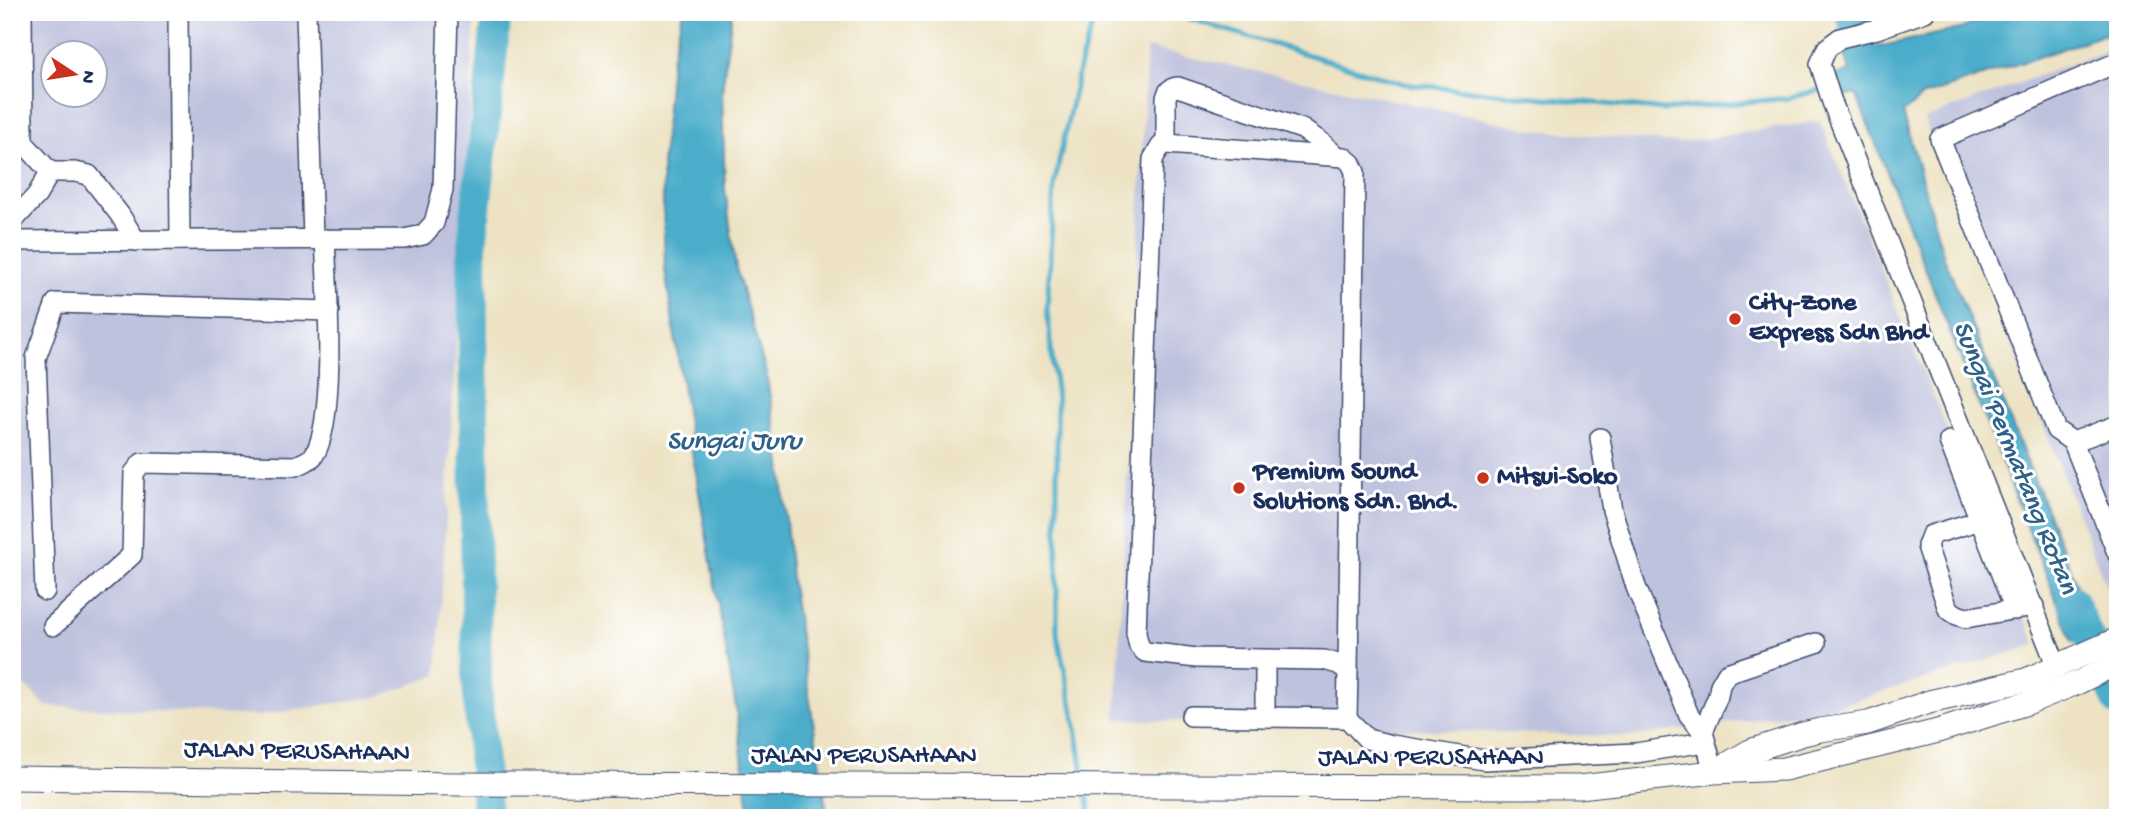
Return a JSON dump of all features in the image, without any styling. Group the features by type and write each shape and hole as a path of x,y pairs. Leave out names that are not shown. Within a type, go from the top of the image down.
{"main road":[{"name":"JALAN PERUSAHAAN","path":"1714,772 1750,751 1820,730 1868,723 1929,702 2026,680 2118,639"},
{"name":"JALAN PERUSAHAAN","path":"12,778 456,784 1579,787 1714,772 1784,769 1938,731 2027,703 2118,663"}],"lane":[{"path":"22,12 23,142 50,172 89,175 136,241"},
{"path":"178,12 180,240"},
{"path":"53,626 132,555 134,473 142,463 296,466 313,457 323,433 328,311 319,239 306,12"},
{"path":"12,241 404,239 424,235 434,223 443,189 448,12"},
{"path":"1925,12 1877,29 1840,38 1827,48 1820,64 1832,102 2024,608"},
{"path":"2118,62 1940,139 2056,430 2073,442 2118,555"},
{"path":"1166,144 1166,98 1172,87 1178,87 1302,129 1336,156"},
{"path":"1348,671 1338,664 1324,660 1197,658 1145,652 1139,646 1136,633 1153,159 1161,146 1166,144 1336,156 1351,163 1355,172 1348,671 1347,718 1367,739 1484,760 1636,752 1704,737"},
{"path":"12,222 37,195 50,172"},
{"path":"45,591 36,358 56,303 328,311"},
{"path":"2073,442 2118,425"},
{"path":"1600,438 1612,510 1636,587 1689,715 1704,737 1714,772"},
{"path":"1949,440 1981,520 2024,608 2057,667"},
{"path":"1981,520 1931,535 1928,540 1927,546 1948,609 1966,618 2024,608"},
{"path":"1704,737 1720,685 1727,673 1816,642"},
{"path":"1265,660 1265,717"},
{"path":"1191,716 1347,718"}],"shaded area":[{"path":"12,12 475,12 437,675 380,696 257,716 46,706 20,681 12,680"},
{"path":"2118,46 2118,617 1924,119"},
{"path":"1147,48 1535,130 1678,143 1820,121 2036,645 1823,710 1629,737 1116,719"}],"water":[{"name":"Sungai Juru","path":"683,12 732,12 722,91 725,190 736,268 766,373 781,464 791,578 828,818 750,818 736,708 693,458 665,270 662,164 671,60"},
{"path":"2001,12 2118,12 2118,30 1923,96 1903,113 1944,257 2096,632 2073,642 1856,94 1841,98 1835,76 1850,71 1845,54 1960,29"}],"waterway":[{"path":"487,818 477,683 472,246 497,12"},
{"path":"1084,780 1057,634 1057,401 1047,310 1054,185 1080,64 1095,17 1104,12"},
{"path":"1167,12 1405,84 1665,110 1789,98 1823,89"},
{"name":"Sungai Permatang Rotan","path":"1850,12 1873,87"},
{"name":"Sungai Permatang Rotan","path":"2072,600 2118,702"},
{"path":"1087,793 1091,818"}],"place":[{"name":"City-Zone Express Sdn Bhd","path":"1735,319"},
{"name":"Mitsui-Soko","path":"1483,478"},
{"name":"Premium Sound Solutions Sdn. Bhd.","path":"1239,488"}]}
